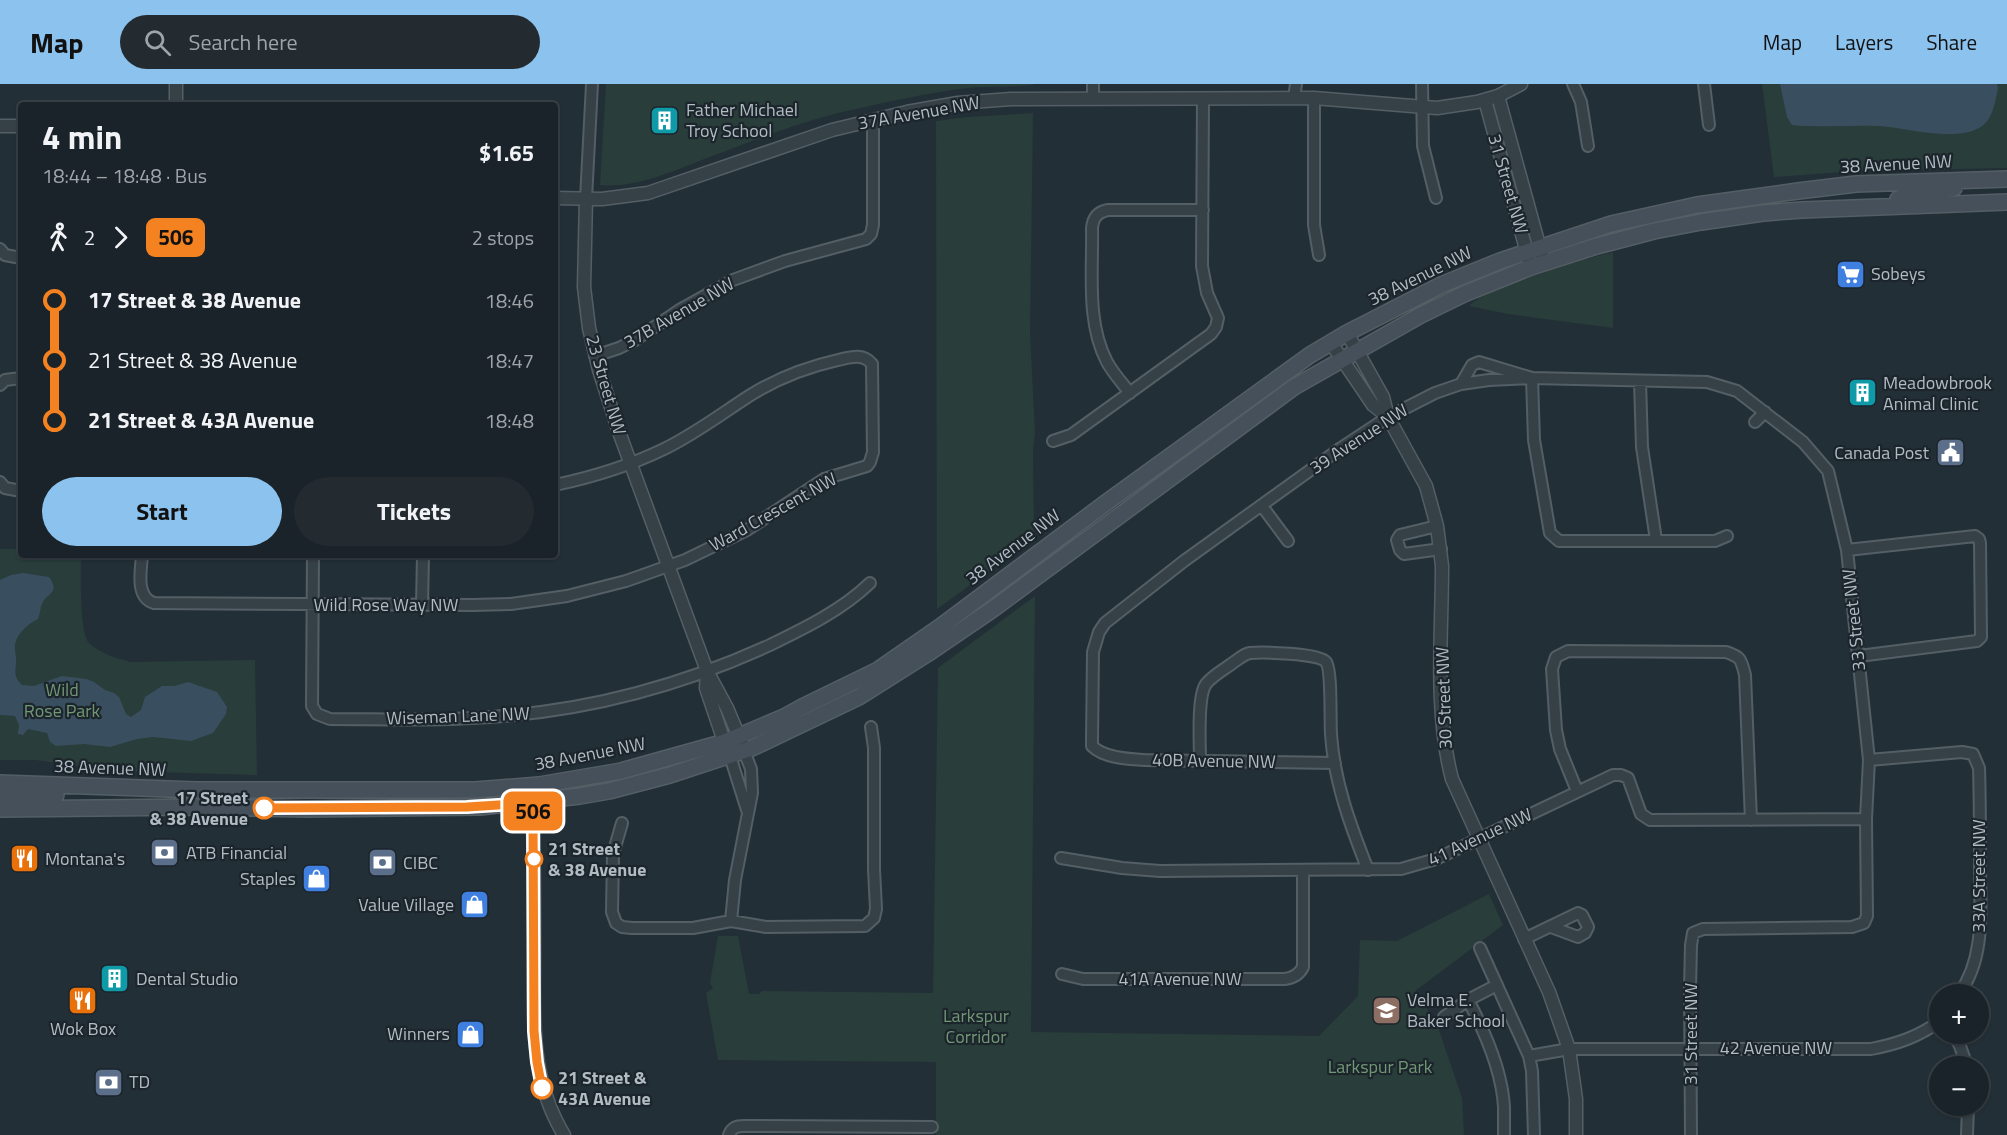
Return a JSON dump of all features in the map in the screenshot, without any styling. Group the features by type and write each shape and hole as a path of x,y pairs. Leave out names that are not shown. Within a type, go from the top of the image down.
{"main road":[{"name":"38 Avenue NW","path":"0,783 149,789 475,790 529,786 621,771 734,746 802,706 878,670 1310,355 1347,333 1441,285 1500,261 1611,224 1697,205 1856,184 2007,179"},
{"path":"1876,184 1884,191 1891,206 1903,197 1980,180"},
{"path":"1980,202 1995,195 2007,194"},
{"path":"1980,202 2007,211"},
{"name":"38 Avenue NW","path":"0,809 454,807 532,803 626,787 734,746 806,724 859,697 993,609 1294,387 1357,350 1464,294 1537,265 1653,231 1701,222 1763,213 2007,202"},
{"path":"0,796 105,794 149,789"}],"street":[{"path":"176,84 176,102"},
{"name":"23 Street NW","path":"592,84 584,287 589,328 603,385 631,463 707,670 727,708 747,810 735,880 731,921"},
{"path":"1094,84 1094,99"},
{"path":"1294,98 1296,84"},
{"path":"1422,84 1423,152 1436,198"},
{"name":"37A Avenue NW","path":"558,198 621,198 658,190 832,130 923,109 978,101 1314,98 1422,108 1455,107 1498,96 1521,84"},
{"path":"1573,84 1581,102 1588,146"},
{"path":"1704,84 1709,125"},
{"name":"31 Street NW","path":"1498,96 1537,265"},
{"path":"1314,98 1314,225 1319,255"},
{"path":"1053,441 1071,435 1130,393 1211,334 1218,323 1203,274 1203,99"},
{"name":"31 Street NW","path":"1485,100 1533,250"},
{"name":"37B Avenue NW","path":"595,356 635,340 689,304 733,280 779,263 866,239 871,234 873,225 873,120"},
{"path":"0,126 18,126"},
{"path":"1130,393 1108,363 1095,328 1092,228 1096,215 1108,210 1203,210"},
{"path":"0,249 5,255 18,257"},
{"name":"30 Street NW","path":"1347,333 1383,397 1388,417 1426,486 1441,549 1442,734 1452,779 1549,992 1569,1049 1575,1099 1576,1135"},
{"name":"30 Street NW","path":"1331,343 1373,405 1388,417"},
{"name":"Ward Crescent NW","path":"631,463 682,440 749,396 799,371 853,356 864,358 872,364 873,452 867,466 824,479 747,530 669,567"},
{"name":"39 Avenue NW","path":"1461,384 1472,365 1479,362 1532,378"},
{"path":"0,384 5,380 18,378"},
{"path":"1532,378 1534,440 1550,533 1555,538 1565,541 1715,541 1726,536"},
{"name":"39 Avenue NW","path":"1094,748 1091,662 1099,632 1113,616 1184,561 1388,417 1435,393 1461,384 1489,380 1532,378 1707,382"},
{"path":"1640,381 1642,438 1656,540"},
{"name":"33 Street NW","path":"1693,933 1703,929 1852,927 1864,923 1867,916 1866,819 1869,760 1846,550 1828,471 1803,442 1737,391 1707,382"},
{"path":"1755,422 1765,412"},
{"path":"558,484 599,475 631,463"},
{"path":"1,484 9,490 18,491"},
{"path":"1262,506 1288,541"},
{"path":"1437,526 1400,535 1397,540 1404,554 1441,549"},
{"path":"1846,550 1976,536 1979,539 1981,637 1979,640 1859,656"},
{"name":"Wild Rose Way NW","path":"142,558 142,592 145,599 154,603 492,605 550,598 603,587 669,567"},
{"name":"Wiseman Lane NW","path":"313,558 312,706 317,714 324,718 461,719 544,711 620,697 707,670 743,656 802,628 855,597 870,583"},
{"path":"423,558 423,605"},
{"path":"1577,791 1560,749 1556,730 1552,669 1556,657 1568,651 1726,652 1735,654 1742,661 1745,675 1751,820"},
{"path":"1200,761 1202,691 1213,677 1247,654 1312,656 1323,659 1330,674 1329,707 1335,763 1344,804 1368,870"},
{"path":"622,823 612,863 612,917 619,925 632,928 682,929 731,921 766,927 869,925 876,909 874,753 871,727"},
{"name":"40B Avenue NW","path":"1094,748 1106,754 1132,759 1335,763"},
{"name":"33A Street NW","path":"1869,760 1953,752 1973,754 1979,768 1980,933 1973,967 1966,984"},
{"name":"41 Avenue NW","path":"1061,858 1122,868 1160,871 1391,870 1436,859 1613,775 1628,778 1641,814 1650,820 1866,819"},
{"path":"529,786 533,816 534,1031 537,1062 542,1088 564,1135"},
{"name":"41A Avenue NW","path":"1062,974 1083,979 1285,979 1298,973 1303,963 1303,870"},
{"path":"1524,939 1551,927"},
{"name":"31 Street NW","path":"1691,1135 1691,945 1693,933"},
{"path":"1480,948 1529,1056 1534,1135"},
{"path":"1444,1017 1468,1000 1497,985"},
{"path":"1468,1000 1479,1021 1500,1081 1504,1106 1504,1135"},
{"name":"42 Avenue NW","path":"1529,1056 1569,1049 1871,1049 1898,1044 1929,1028"},
{"path":"1967,1135 1968,1116"},
{"path":"730,1132 744,1126 864,1131 932,1127"}],"green space":[{"name":"Father Michael Troy School","path":"606,84 1035,84 953,90 847,111 782,130 660,176 630,184 600,185"},
{"path":"1762,84 2007,84 2007,168 1858,171 1774,177"},
{"path":"1033,113 1030,333 1035,433 1033,452 1034,539 937,609 936,121"},
{"path":"1613,252 1613,328 1508,314 1469,306 1497,288 1558,267"},
{"name":"Wild Rose Park","path":"0,549 18,549 18,558 81,558 81,601 86,637 93,647 103,653 131,662 255,660 257,775 117,771 35,760 0,760"},
{"path":"1035,596 1031,1032 1319,1036 1358,996 1360,940 1397,941 1489,894 1503,925 1415,991 1437,1024 1462,1098 1464,1135 936,1135 936,1062 718,1060 706,993 713,988 710,983 718,936 738,936 749,994 759,994 762,991 933,993 938,668"}],"water":[{"path":"1780,84 1997,84 1998,88 1993,111 1984,125 1968,132 1943,134 1879,126 1792,125 1787,117"},
{"path":"23,573 49,577 54,587 42,604 38,619 24,629 15,644 16,675 22,685 34,686 62,676 86,679 119,697 126,714 131,717 141,710 145,697 162,686 174,686 188,682 217,692 227,707 226,714 213,733 191,741 153,737 110,747 84,744 56,746 50,742 47,733 28,729 23,735 18,734 19,725 15,716 0,715 0,580"}],"bus line":[{"name":"506","path":"264,808 467,807 532,803 534,1031 542,1088"}],"place":[{"name":"Father Michael Troy School","path":"665,120"},
{"name":"Sobeys","path":"1850,274"},
{"name":"Meadowbrook Animal Clinic","path":"1862,393"},
{"name":"Canada Post","path":"1950,453"},
{"name":"17 Street & 38 Avenue","path":"264,808"},
{"name":"ATB Financial","path":"165,853"},
{"name":"Montana's","path":"24,859"},
{"name":"21 Street & 38 Avenue","path":"534,859"},
{"name":"CIBC","path":"382,863"},
{"name":"Staples","path":"317,879"},
{"name":"Value Village","path":"475,905"},
{"name":"Dental Studio","path":"115,979"},
{"name":"Wok Box","path":"83,1000"},
{"name":"Velma E. Baker School","path":"1386,1010"},
{"name":"Winners","path":"471,1034"},
{"name":"TD","path":"108,1082"},
{"name":"21 Street & 43A Avenue","path":"542,1088"}],"park label":[{"name":"Larkspur Corridor","path":"976,1026"},
{"name":"Larkspur Park","path":"1380,1067"}]}
